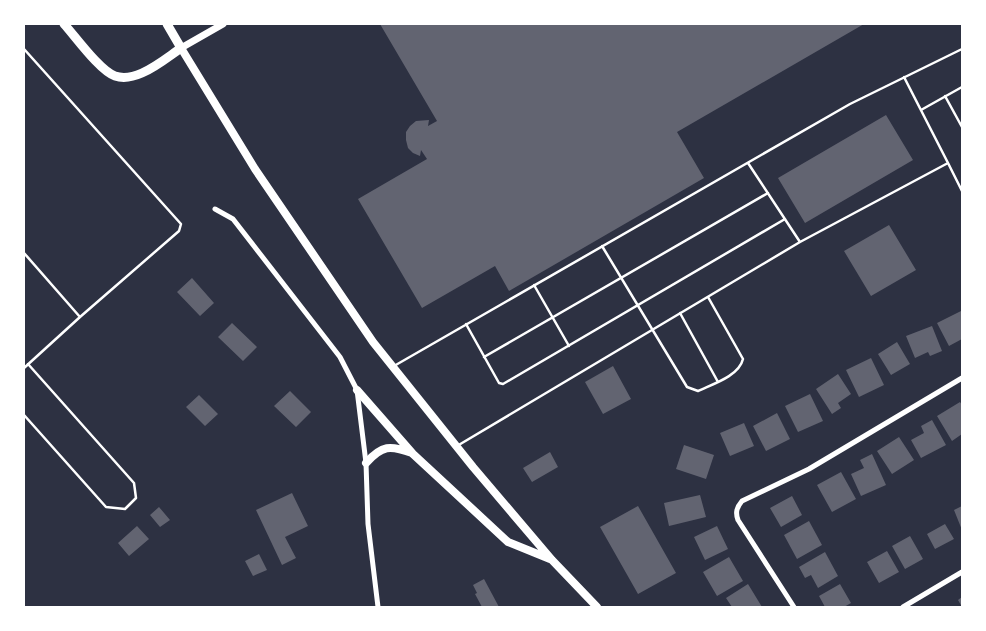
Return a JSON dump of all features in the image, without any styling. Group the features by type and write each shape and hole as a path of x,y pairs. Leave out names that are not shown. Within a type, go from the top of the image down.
{"main road":[{"path":"64,24 104,69 117,77 133,76 141,73 181,48"},
{"path":"166,24 255,169 373,342 456,446 552,560 597,607"},
{"path":"357,390 413,454 508,542 552,560"},
{"path":"366,463 376,451 386,448 397,448 413,454"}],"street":[{"path":"181,48 223,24"},
{"path":"216,210 233,219 340,357 357,390 366,463 368,524 378,607"},
{"path":"794,607 738,520 738,505 742,501 809,469 962,378"},
{"path":"903,607 962,572"}],"lane":[{"path":"24,49 181,224 179,231 24,368"},
{"path":"393,366 850,104 962,49"},
{"path":"904,77 962,191"},
{"path":"921,110 962,87"},
{"path":"945,96 962,127"},
{"path":"748,163 800,242"},
{"path":"456,446 800,242 948,163"},
{"path":"484,356 768,193"},
{"path":"466,324 499,382 502,384 786,219"},
{"path":"602,246 687,387 698,391 733,373 741,365 743,359 708,296"},
{"path":"24,254 80,317"},
{"path":"534,285 568,346"},
{"path":"680,313 718,382"},
{"path":"24,415 106,507 125,509 136,498 134,483 28,364"}],"building":[{"path":"380,24 864,24 677,132 704,178 509,291 495,266 422,308 358,199 427,159 421,150 420,156 408,148 406,132 416,121 429,120 428,126 437,121"},
{"path":"886,115 913,160 805,223 778,178"},
{"path":"889,225 916,270 871,296 844,251"},
{"path":"192,278 214,303 200,316 177,292"},
{"path":"961,311 962,339 949,346 937,323"},
{"path":"232,323 257,347 243,361 218,337"},
{"path":"932,326 942,351 930,356 928,352 915,358 906,336"},
{"path":"897,342 910,364 891,375 878,354"},
{"path":"871,358 884,385 859,397 846,370"},
{"path":"613,366 631,399 603,414 585,382"},
{"path":"838,374 851,394 838,403 841,408 832,414 816,389"},
{"path":"290,391 311,412 296,427 274,406"},
{"path":"810,394 823,421 798,432 785,406"},
{"path":"199,395 218,414 205,426 186,407"},
{"path":"960,402 962,405 962,434 952,441 937,416"},
{"path":"777,413 790,439 766,451 753,426"},
{"path":"932,420 946,445 921,458 911,440 924,433 921,426"},
{"path":"744,423 754,446 730,456 720,433"},
{"path":"899,437 914,460 892,474 877,451"},
{"path":"684,445 714,455 706,479 676,469"},
{"path":"550,452 558,467 532,482 523,468"},
{"path":"872,454 886,485 861,496 851,474 864,468 860,460"},
{"path":"841,472 856,499 832,512 817,485"},
{"path":"292,493 308,526 285,537 296,558 282,565 256,510"},
{"path":"700,495 706,517 669,526 664,503"},
{"path":"792,496 802,515 781,527 770,508"},
{"path":"638,506 676,573 638,594 600,527"},
{"path":"962,506 962,530 954,510"},
{"path":"159,507 170,520 160,527 150,515"},
{"path":"809,521 822,545 797,559 784,535"},
{"path":"945,524 954,539 935,549 927,534"},
{"path":"137,526 149,539 129,556 118,543"},
{"path":"717,526 728,549 705,560 694,537"},
{"path":"910,536 923,559 905,569 892,546"},
{"path":"887,551 899,572 879,583 867,562"},
{"path":"825,552 838,576 818,588 811,575 805,578 799,567"},
{"path":"259,554 267,570 253,576 245,561"},
{"path":"729,557 743,581 717,596 703,572"},
{"path":"484,579 499,607 482,607 475,594 477,593 473,585"},
{"path":"748,584 762,607 732,607 726,598"},
{"path":"840,584 851,603 844,607 825,607 819,596"},
{"path":"962,597 962,607 958,600"}]}
